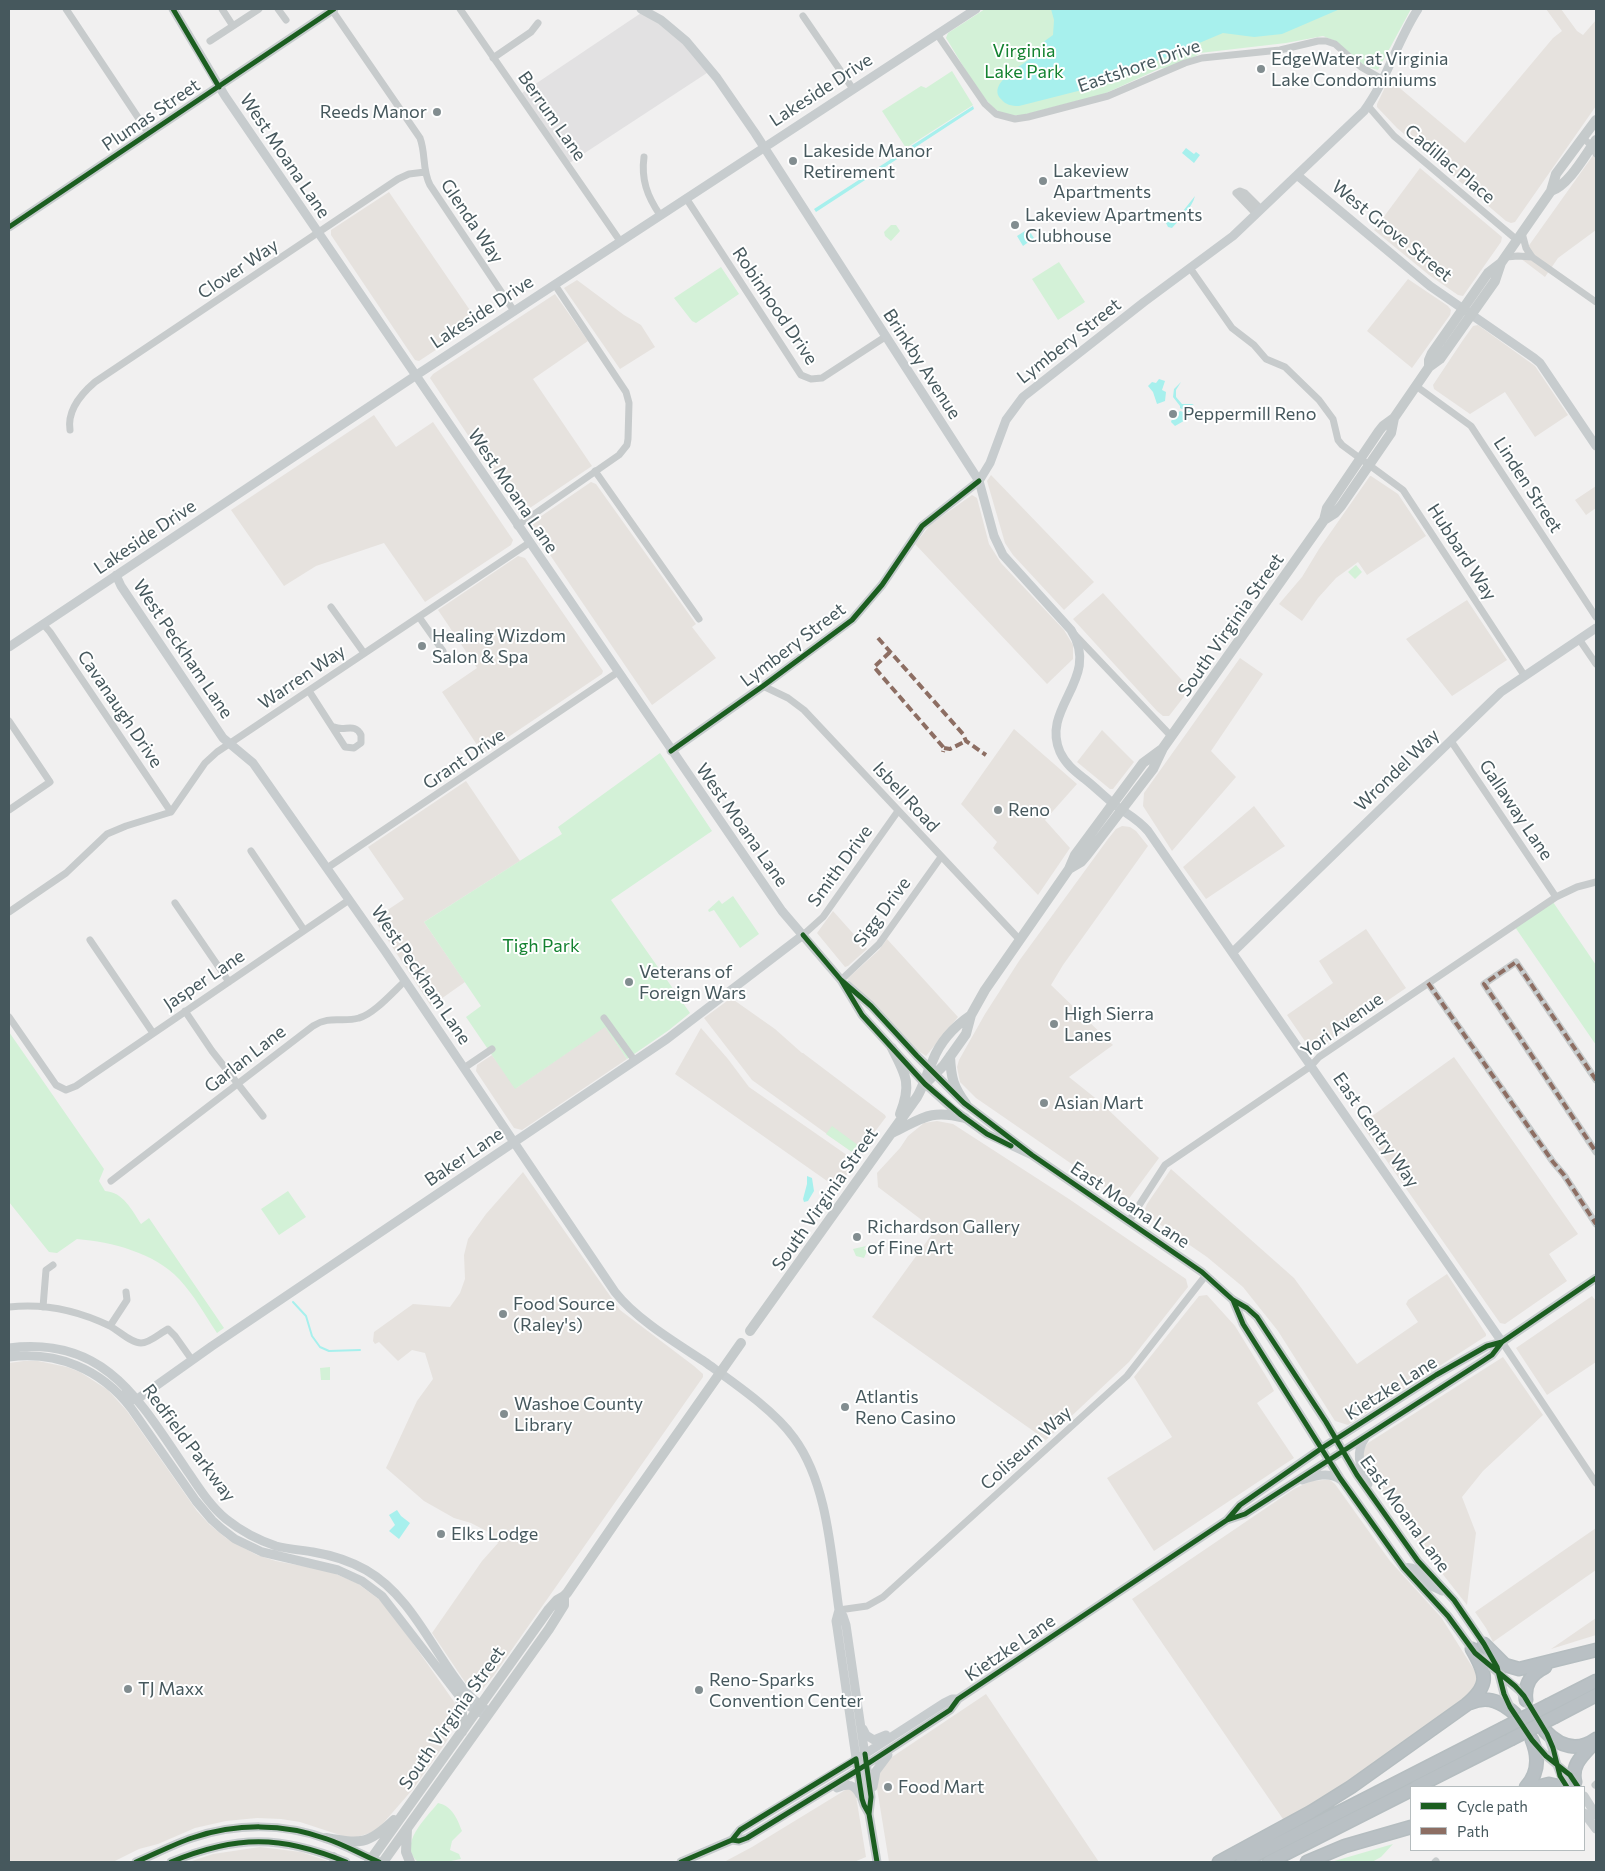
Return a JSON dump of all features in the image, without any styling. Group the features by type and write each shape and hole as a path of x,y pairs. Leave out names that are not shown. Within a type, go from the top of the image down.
{"highway":[{"path":"1484,1644 1500,1661 1514,1668 1524,1668 1596,1650"},
{"path":"1219,1862 1312,1812 1346,1791 1466,1705 1479,1693 1484,1680 1483,1669 1472,1649"},
{"path":"1526,1700 1526,1689 1531,1676 1543,1668 1568,1657"},
{"path":"1242,1862 1553,1710 1596,1681"},
{"path":"1553,1710 1596,1695"},
{"path":"1466,1705 1480,1699 1491,1700 1503,1704 1515,1714"},
{"path":"1545,1731 1556,1742 1567,1746 1581,1747 1596,1740"},
{"path":"1418,1786 1506,1734"},
{"path":"1527,1786 1537,1769 1536,1754 1532,1740"},
{"path":"1573,1786 1575,1766 1581,1756 1596,1740"},
{"path":"1541,1786 1549,1784 1558,1786"},
{"path":"1269,1862 1410,1791"},
{"path":"1307,1862 1345,1846 1410,1827"}],"main road":[{"name":"South Virginia Street","path":"750,1331 891,1133 932,1072 950,1056 966,1034 971,1015 985,990 1069,869 1075,855 1118,806 1143,763 1163,748 1324,520 1327,508 1364,462 1383,426 1394,418 1429,367 1440,359 1468,310 1495,281 1503,260 1552,191 1556,174 1596,120"},
{"name":"South Virginia Street","path":"1552,191 1557,190 1566,181 1595,146"},
{"name":"South Virginia Street","path":"932,1072 934,1057 950,1033 971,1015"},
{"path":"891,1133 904,1104 907,1086 902,1068 892,1048"},
{"path":"950,1056 954,1086 966,1104"},
{"path":"891,1133 934,1114 948,1114 965,1118"},
{"name":"South Virginia Street","path":"376,1862 412,1802 549,1610 557,1600 564,1596 741,1343"},
{"name":"South Virginia Street","path":"376,1862 407,1829 489,1714 554,1622 564,1605 564,1596"},
{"path":"460,1696 462,1733"},
{"path":"326,1838 352,1842 365,1840 383,1830 412,1802"},
{"path":"407,1829 406,1852 410,1862"}],"street":[{"path":"66,9 149,134"},
{"name":"West Moana Lane","path":"173,9 219,87 776,903 841,980 862,1015 925,1084"},
{"path":"222,9 233,26"},
{"path":"210,40 259,9"},
{"path":"278,9 286,20"},
{"path":"333,9 420,138 423,145 425,172"},
{"name":"Plumas Street","path":"9,227 333,9"},
{"name":"Berrum Lane","path":"460,9 620,241"},
{"name":"Brinkby Avenue","path":"641,9 668,25 696,51 717,78 764,147 979,481 994,536 1003,555 1171,736"},
{"name":"Lakeside Drive","path":"9,647 415,376 976,9"},
{"name":"Lymbery Street","path":"671,751 852,620 882,586 922,526 979,481 990,463 1010,412 1023,397 1219,247 1259,212 1368,106 1418,9"},
{"path":"803,16 853,89"},
{"path":"493,58 531,32 538,23"},
{"name":"Eastshore Drive","path":"937,34 985,104 996,114 1015,119 1116,94 1193,60 1220,55 1280,50 1322,40 1335,44 1361,67 1382,79"},
{"name":"Cadillac Place","path":"1368,106 1394,136 1520,237"},
{"path":"1583,138 1595,146"},
{"path":"644,156 645,185 651,202 660,215"},
{"name":"Clover Way","path":"70,430 70,416 74,406 95,382 402,177 425,172"},
{"name":"Glenda Way","path":"425,172 430,186 514,311"},
{"name":"West Grove Street","path":"1297,175 1419,277 1540,363 1596,446"},
{"name":"Robinhood Drive","path":"686,198 801,376 811,379 822,378 885,337"},
{"path":"1520,237 1532,257 1596,302"},
{"path":"1503,260 1518,256 1532,257"},
{"name":"Hubbard Way","path":"1190,268 1232,328 1254,344 1266,359 1285,367 1320,400 1333,419 1338,440 1342,445 1398,486 1407,496 1524,676"},
{"path":"517,526 623,450 628,439 629,403 626,392 554,285"},
{"name":"Linden Street","path":"1416,386 1471,426 1596,617"},
{"path":"595,471 699,620"},
{"name":"Warren Way","path":"171,812 205,763 230,743 529,543"},
{"name":"West Peckham Lane","path":"116,575 121,586 223,738 253,763 405,981 623,1302 720,1372 781,1422 794,1438 806,1457 814,1475 823,1507 839,1610"},
{"path":"332,607 364,653"},
{"path":"419,617 443,651"},
{"name":"Cavanaugh Drive","path":"42,624 50,632 171,812"},
{"name":"Wrondel Way","path":"1233,952 1501,692 1596,628"},
{"name":"East Gentry Way","path":"1071,630 1079,646 1080,667 1057,728 1058,744 1066,762 1118,806 1136,818 1148,831 1502,1342 1596,1483"},
{"path":"1579,639 1596,664"},
{"name":"Grant Drive","path":"327,868 618,672"},
{"name":"Isbell Road","path":"763,686 790,699 804,710 1019,939"},
{"path":"309,691 334,727"},
{"path":"9,721 50,782 9,810"},
{"name":"Gallaway Lane","path":"1450,741 1556,897"},
{"name":"Smith Drive","path":"803,935 823,917 898,811"},
{"path":"9,912 66,873 107,834 171,812"},
{"path":"251,851 304,930"},
{"name":"Sigg Drive","path":"841,980 875,950 941,857"},
{"name":"Yori Avenue","path":"1128,1221 1165,1165 1311,1066 1319,1057 1556,897 1577,887 1596,882"},
{"name":"Jasper Lane","path":"9,1017 56,1085 66,1090 76,1086 349,900"},
{"path":"175,903 229,982"},
{"name":"Baker Lane","path":"137,1398 684,1028 704,1010 803,935"},
{"path":"90,940 153,1033"},
{"path":"1596,1080 1516,962 1484,984 1596,1152"},
{"name":"West Moana Lane","path":"841,980 872,1006 932,1072"},
{"name":"Garlan Lane","path":"111,1181 318,1022 332,1019 349,1020 362,1017 405,981"},
{"path":"1428,983 1542,1147 1564,1175 1596,1224"},
{"path":"185,1011 263,1116"},
{"path":"604,1018 635,1061"},
{"path":"464,1068 492,1049"},
{"name":"East Moana Lane","path":"932,1072 966,1104 1032,1155 1206,1275 1233,1300 1252,1311 1263,1324 1373,1498 1418,1561 1447,1593 1484,1644 1500,1674 1504,1694 1532,1740 1541,1752 1570,1775 1573,1786"},
{"name":"East Moana Lane","path":"925,1084 946,1103 992,1137 1032,1155"},
{"path":"43,1307 46,1270 52,1265"},
{"name":"Coliseum Way","path":"839,1610 867,1606 883,1597 1010,1483 1133,1370 1206,1275"},
{"name":"Kietzke Lane","path":"1226,1520 1245,1514 1492,1355 1502,1342 1596,1278"},
{"path":"110,1326 127,1300 126,1292"},
{"name":"East Moana Lane","path":"1233,1300 1243,1324 1342,1480 1404,1568 1448,1616 1480,1658 1514,1686 1526,1700 1545,1731 1553,1748 1557,1765"},
{"path":"9,1308 43,1307 83,1315 110,1326 142,1343 168,1329 192,1360"},
{"name":"Kietzke Lane","path":"732,1840 739,1841 747,1838 866,1765 950,1710 958,1699 1226,1520 1240,1505 1322,1448 1436,1376 1487,1346 1502,1342"},
{"name":"Redfield Parkway","path":"9,1348 46,1347 78,1355 98,1364 111,1373 137,1398 205,1497 234,1525 276,1546 328,1555 355,1564 380,1580 395,1594 479,1708"},
{"name":"Redfield Parkway","path":"9,1357 40,1356 70,1362 98,1376 121,1395 201,1509 222,1529 235,1539 262,1552 326,1566 350,1574 373,1588 391,1606 460,1696 479,1708"},
{"path":"121,1395 133,1400 137,1398"},
{"path":"1366,1435 1358,1449 1358,1458 1373,1498"},
{"path":"1290,1484 1312,1477 1330,1475 1342,1480"},
{"path":"1404,1568 1410,1566 1416,1568 1430,1585 1447,1593"},
{"path":"391,1606 395,1594"},
{"path":"839,1610 846,1625 871,1802"},
{"path":"839,1610 837,1627 856,1760 862,1799 869,1814"},
{"name":"Kietzke Lane","path":"681,1862 732,1840 740,1830 856,1760 948,1700 958,1699"},
{"path":"479,1708 489,1714"},
{"path":"860,1724 866,1735 874,1740 915,1721"},
{"path":"877,1862 869,1814 876,1771 894,1746"},
{"path":"816,1796 847,1784 854,1786 862,1799"},
{"path":"1585,1798 1596,1815"},
{"path":"1585,1813 1596,1829"},
{"path":"136,1862 195,1837 248,1828 284,1828 326,1838 376,1862"},
{"path":"171,1862 207,1849 257,1841 304,1847 335,1860 346,1862"}],"shaded area":[{"path":"1546,9 1561,9 1577,31 1583,35 1596,20 1596,106 1515,222 1511,223 1506,221 1397,128 1377,107 1377,104 1389,79 1465,143 1553,38 1562,31"},
{"path":"644,11 661,20 710,71 568,164 519,95"},
{"path":"1594,154 1596,156 1596,230 1558,258 1545,277 1520,258"},
{"path":"1420,168 1502,237 1501,242 1463,296 1458,295 1429,275 1374,230"},
{"path":"389,192 478,322 419,361 415,360 331,235 331,230"},
{"path":"1408,279 1451,310 1450,315 1412,368 1367,331"},
{"path":"577,280 624,315 641,325 655,347 620,369 564,288"},
{"path":"555,294 588,341 533,379 592,466 524,512 519,512 430,378 433,374"},
{"path":"1478,325 1535,366 1568,415 1535,437 1505,392 1470,414 1434,389 1433,385 1463,340 1473,326"},
{"path":"374,415 396,447 433,422 513,540 511,545 425,602 384,543 316,566 284,586 231,510"},
{"path":"991,475 1094,582 1064,610 1013,555 1005,543 987,481"},
{"path":"1370,476 1398,494 1426,536 1367,575 1358,562 1336,578 1318,598 1302,621 1279,604 1302,577 1319,549"},
{"path":"591,482 596,484 696,624 692,627 716,658 652,705 531,527 534,521"},
{"path":"1596,486 1596,508 1586,515 1575,500"},
{"path":"972,495 977,498 989,544 1001,563 1064,630 1073,645 1073,659 1047,684 915,544 931,524"},
{"path":"518,556 525,558 603,671 602,674 483,754 442,692 477,668 438,610"},
{"path":"1103,593 1190,689 1169,716 1163,716 1157,711 1073,619"},
{"path":"1467,600 1507,660 1452,696 1406,639"},
{"path":"1240,658 1263,674 1211,751 1236,777 1172,851 1143,806 1144,793"},
{"path":"1014,729 1077,784 1045,820 1070,848 1038,895 993,848 997,842 961,804"},
{"path":"1102,730 1134,762 1113,789 1110,789 1077,762"},
{"path":"466,781 520,861 424,922 465,982 431,1006 374,919 404,899 368,847"},
{"path":"1254,806 1285,846 1206,899 1183,867"},
{"path":"1122,826 1130,827 1136,831 1148,846 1063,965 1051,985 1113,1045 1069,1077 1099,1101 1159,1158 1128,1200 1124,1200 976,1098 960,1082 957,1067 959,1060 985,1014 1019,961 1108,839 1116,829"},
{"path":"833,911 867,949 845,967 817,933"},
{"path":"1366,929 1406,988 1314,1051 1311,1050 1287,1015 1333,983 1319,961"},
{"path":"887,939 958,1017 926,1056 911,1046 847,979 879,950"},
{"path":"731,998 775,1029 802,1053 885,1115 886,1117 858,1154 852,1152 752,1080 704,1018"},
{"path":"605,1026 627,1059 522,1130 514,1128 476,1071 477,1065 492,1055 516,1088"},
{"path":"701,1028 749,1087 854,1160 855,1163 837,1188 675,1074"},
{"path":"1454,1057 1578,1234 1549,1254 1567,1281 1505,1324 1500,1323 1361,1124"},
{"path":"937,1121 953,1124 1069,1199 1186,1279 1188,1287 1129,1362 1046,1440 872,1317 935,1230 878,1187 877,1173 900,1148 908,1136 924,1123"},
{"path":"1171,1169 1294,1278 1357,1364 1418,1322 1406,1304 1408,1300 1447,1274 1486,1336 1348,1425 1335,1421 1278,1331 1243,1287 1207,1257 1146,1215 1145,1209 1147,1204"},
{"path":"523,1172 620,1310 694,1366 703,1374 703,1377 494,1675 480,1692 476,1693 467,1685 432,1633 482,1561 498,1543 492,1534 471,1523 454,1518 424,1501 386,1468 417,1401 433,1379 425,1353 412,1350 398,1361 379,1342 375,1344 373,1341 374,1332 413,1304 450,1307 460,1293 465,1279 464,1255 468,1239 486,1214"},
{"path":"1207,1295 1235,1326 1269,1381 1274,1391 1257,1403 1294,1458 1154,1551 1107,1478 1172,1437 1134,1377 1199,1296"},
{"path":"1592,1296 1596,1301 1596,1362 1547,1395 1516,1348"},
{"path":"1503,1357 1543,1415 1483,1471 1462,1497 1476,1533 1467,1605 1430,1558 1382,1491 1364,1461 1363,1454 1364,1448 1368,1443"},
{"path":"38,1361 67,1367 80,1372 108,1390 127,1411 197,1511 226,1538 257,1555 276,1561 329,1571 357,1583 380,1600 396,1619 457,1706 458,1720 446,1742 413,1789 379,1828 357,1837 346,1837 300,1822 257,1818 226,1821 195,1828 158,1844 139,1849 113,1862 11,1862 9,1859 9,1363"},
{"path":"1330,1480 1335,1484 1390,1561 1441,1617 1478,1676 1478,1685 1471,1696 1389,1757 1285,1822 1132,1599 1294,1489 1311,1481"},
{"path":"1596,1528 1596,1570 1493,1642 1475,1612"},
{"path":"1596,1618 1596,1635 1551,1649"},
{"path":"986,1694 1099,1862 889,1862 876,1782 878,1774 889,1759"},
{"path":"847,1789 852,1790 856,1796 866,1857 854,1862 724,1862 752,1847"},
{"path":"260,1847 301,1852 331,1862 189,1862 213,1854"}],"green space":[{"name":"Virginia Lake Park","path":"985,9 1411,9 1378,70 1365,66 1335,41 1323,36 1286,43 1200,53 1195,57 1165,69 1161,68 1104,94 1023,115 1009,115 1000,112 986,100 946,38 948,33"},
{"path":"952,71 973,105 906,148 882,111 921,86 926,88"},
{"path":"891,225 896,225 900,231 891,241 885,236 884,232"},
{"path":"1059,262 1085,302 1058,320 1032,279"},
{"path":"721,267 739,294 696,323 692,321 674,298"},
{"path":"1356,565 1362,572 1355,579 1348,572"},
{"name":"Tigh Park","path":"660,753 712,831 611,900 690,1013 627,1059 605,1027 515,1089 466,1017 481,1006 424,922 562,834 558,827"},
{"path":"733,896 759,934 740,948 714,910 709,912 708,910 719,900 722,904"},
{"path":"1553,902 1596,965 1596,1045 1515,927"},
{"path":"9,1032 104,1169 99,1181 105,1191 122,1198 141,1224 149,1218 224,1328 217,1333 184,1285 158,1262 118,1246 77,1239 57,1253 49,1252 9,1202"},
{"path":"832,1126 862,1148 858,1154 826,1134"},
{"path":"288,1191 306,1217 279,1235 261,1209"},
{"path":"866,1246 864,1249 867,1251 864,1258 856,1256 853,1249"},
{"path":"330,1367 330,1380 321,1380 320,1368"},
{"path":"438,1803 450,1810 460,1826 462,1831 452,1841 450,1850 459,1854 461,1859 446,1862 418,1862 412,1855 412,1840 421,1824"},
{"path":"1393,1844 1381,1857 1372,1862 1331,1862"}],"water":[{"path":"1051,9 1340,9 1282,34 1254,37 1223,33 1109,81 1019,106 1007,104 998,93 999,87 1009,74 1037,54 1044,42 1053,35 1054,20"},
{"path":"973,106 974,109 816,212 814,209"},
{"path":"1186,148 1194,154 1196,152 1200,155 1194,163 1182,153"},
{"path":"1195,196 1182,217 1172,228 1168,227 1166,223 1179,216"},
{"path":"1028,229 1034,238 1023,246 1017,236"},
{"path":"1159,379 1165,381 1162,390 1166,392 1165,401 1157,404 1153,392 1148,386 1152,382 1156,383"},
{"path":"1181,382 1176,390 1176,397 1182,404 1194,404 1188,407 1191,410 1190,413 1180,408 1173,397 1174,389"},
{"path":"1180,411 1187,413 1189,418 1175,426 1171,422 1172,419"},
{"path":"807,1176 812,1178 814,1191 808,1201 804,1202 803,1199"},
{"path":"397,1510 410,1523 399,1539 389,1531 395,1525 389,1515"}],"waterway":[{"path":"293,1302 306,1316 312,1336 320,1347 329,1351 360,1350"}],"marked path":[{"path":"878,638 963,734 966,741 986,755"},
{"path":"890,652 874,667 944,748 943,752"},
{"path":"944,748 950,749 966,741"},
{"path":"1596,1080 1516,962 1484,984 1596,1152"},
{"path":"1428,983 1564,1175 1596,1224"}],"cycle path":[{"path":"173,9 219,87"},
{"path":"9,227 334,9"},
{"path":"671,751 852,620 882,585 922,526 979,481"},
{"path":"803,935 841,980 862,1015 925,1084 961,1115 987,1134 1011,1146"},
{"path":"841,980 871,1006 964,1103 1032,1155 1202,1272 1233,1300 1247,1308 1257,1317 1326,1422 1357,1475 1418,1561 1454,1600 1484,1644 1497,1667 1504,1694 1510,1707 1532,1740 1546,1756 1570,1775 1577,1786"},
{"path":"1227,1520 1245,1514 1483,1361 1492,1355 1502,1342 1596,1278"},
{"path":"1233,1300 1243,1324 1340,1478 1404,1568 1448,1616 1475,1653 1515,1686 1524,1696 1547,1734 1553,1748 1560,1776 1566,1786"},
{"path":"732,1840 739,1841 747,1838 858,1770 950,1710 958,1699 1227,1520 1240,1505 1322,1448 1436,1375 1487,1346 1502,1342"},
{"path":"865,1754 871,1797 869,1814 877,1862"},
{"path":"681,1862 732,1840 740,1830 856,1759 862,1799 869,1814"},
{"path":"136,1862 178,1843 209,1833 260,1827 294,1830 311,1834 340,1844 379,1862"},
{"path":"171,1862 217,1847 258,1842 300,1847 346,1862"}],"place":[{"name":"EdgeWater at Virginia Lake Condominiums","path":"1261,69"},
{"name":"Reeds Manor","path":"437,112"},
{"name":"Lakeside Manor Retirement","path":"793,161"},
{"name":"Lakeview Apartments","path":"1043,181"},
{"name":"Lakeview Apartments Clubhouse","path":"1015,225"},
{"name":"Peppermill Reno","path":"1173,414"},
{"name":"Healing Wizdom Salon & Spa","path":"422,646"},
{"name":"Reno","path":"998,810"},
{"name":"Veterans of Foreign Wars","path":"629,982"},
{"name":"High Sierra Lanes","path":"1054,1024"},
{"name":"Asian Mart","path":"1044,1103"},
{"name":"Richardson Gallery of Fine Art","path":"857,1237"},
{"name":"Food Source (Raley's)","path":"503,1314"},
{"name":"Atlantis Reno Casino","path":"845,1407"},
{"name":"Washoe County Library","path":"504,1414"},
{"name":"Elks Lodge","path":"441,1534"},
{"name":"TJ Maxx","path":"128,1689"},
{"name":"Reno-Sparks Convention Center","path":"699,1690"},
{"name":"Food Mart","path":"888,1787"}]}
